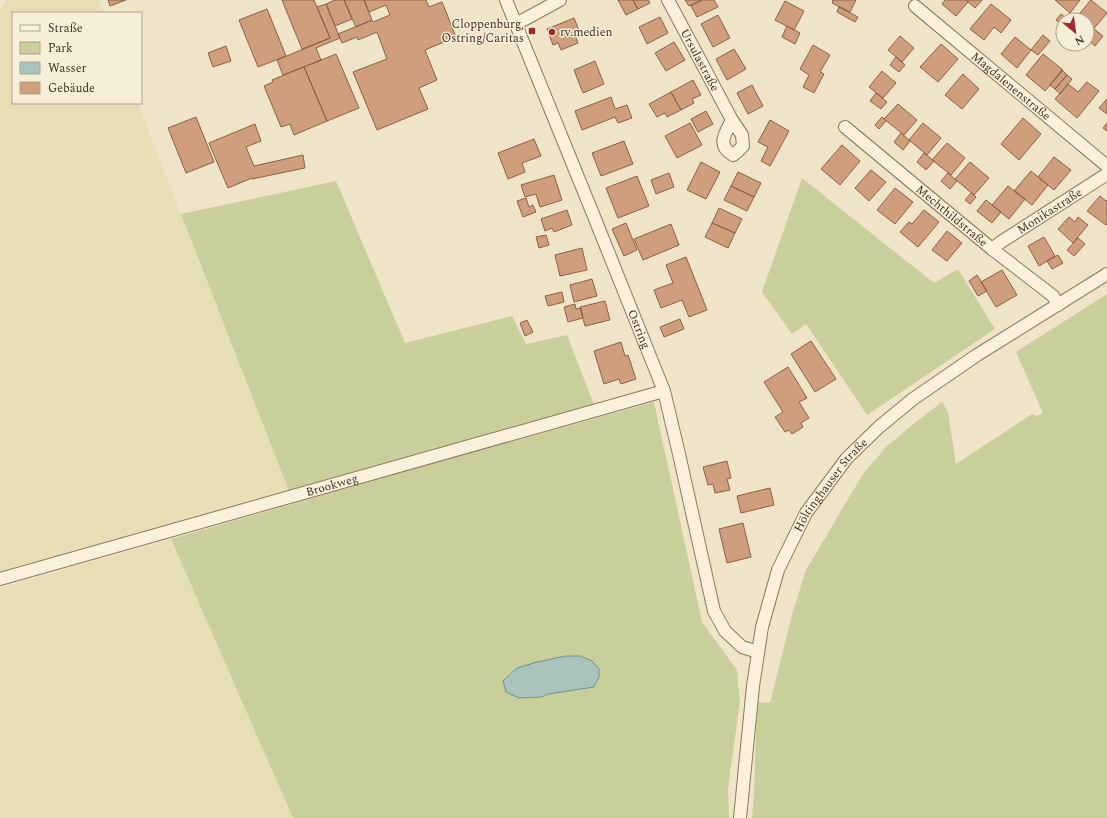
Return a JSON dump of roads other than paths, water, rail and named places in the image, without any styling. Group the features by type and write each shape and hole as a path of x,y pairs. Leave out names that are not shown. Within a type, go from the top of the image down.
{"street":[{"name":"Ostring","path":"506,0 664,391 714,611 725,631 742,647 758,652"},
{"path":"516,24 560,0"},
{"name":"Ursulastraße","path":"668,0 732,120"},
{"name":"Magdalenenstraße","path":"916,6 1107,166"},
{"name":"Mechthildstraße","path":"845,127 992,249 1053,296 1058,305"},
{"name":"Monikastraße","path":"992,249 1107,174"},
{"name":"Höltinghauser Straße","path":"740,818 741,794 752,694 762,627 778,570 806,513 847,458 879,427 913,399 977,355 1107,274"},
{"name":"Brookweg","path":"0,579 664,391"}],"water":[{"path":"566,656 580,656 592,661 599,669 599,677 594,687 549,694 541,697 519,698 506,692 503,681 517,668"}],"place":[{"name":"Cloppenburg, Ostring/Caritas","path":"532,31"},
{"name":"rv.medien","path":"552,32"}]}
